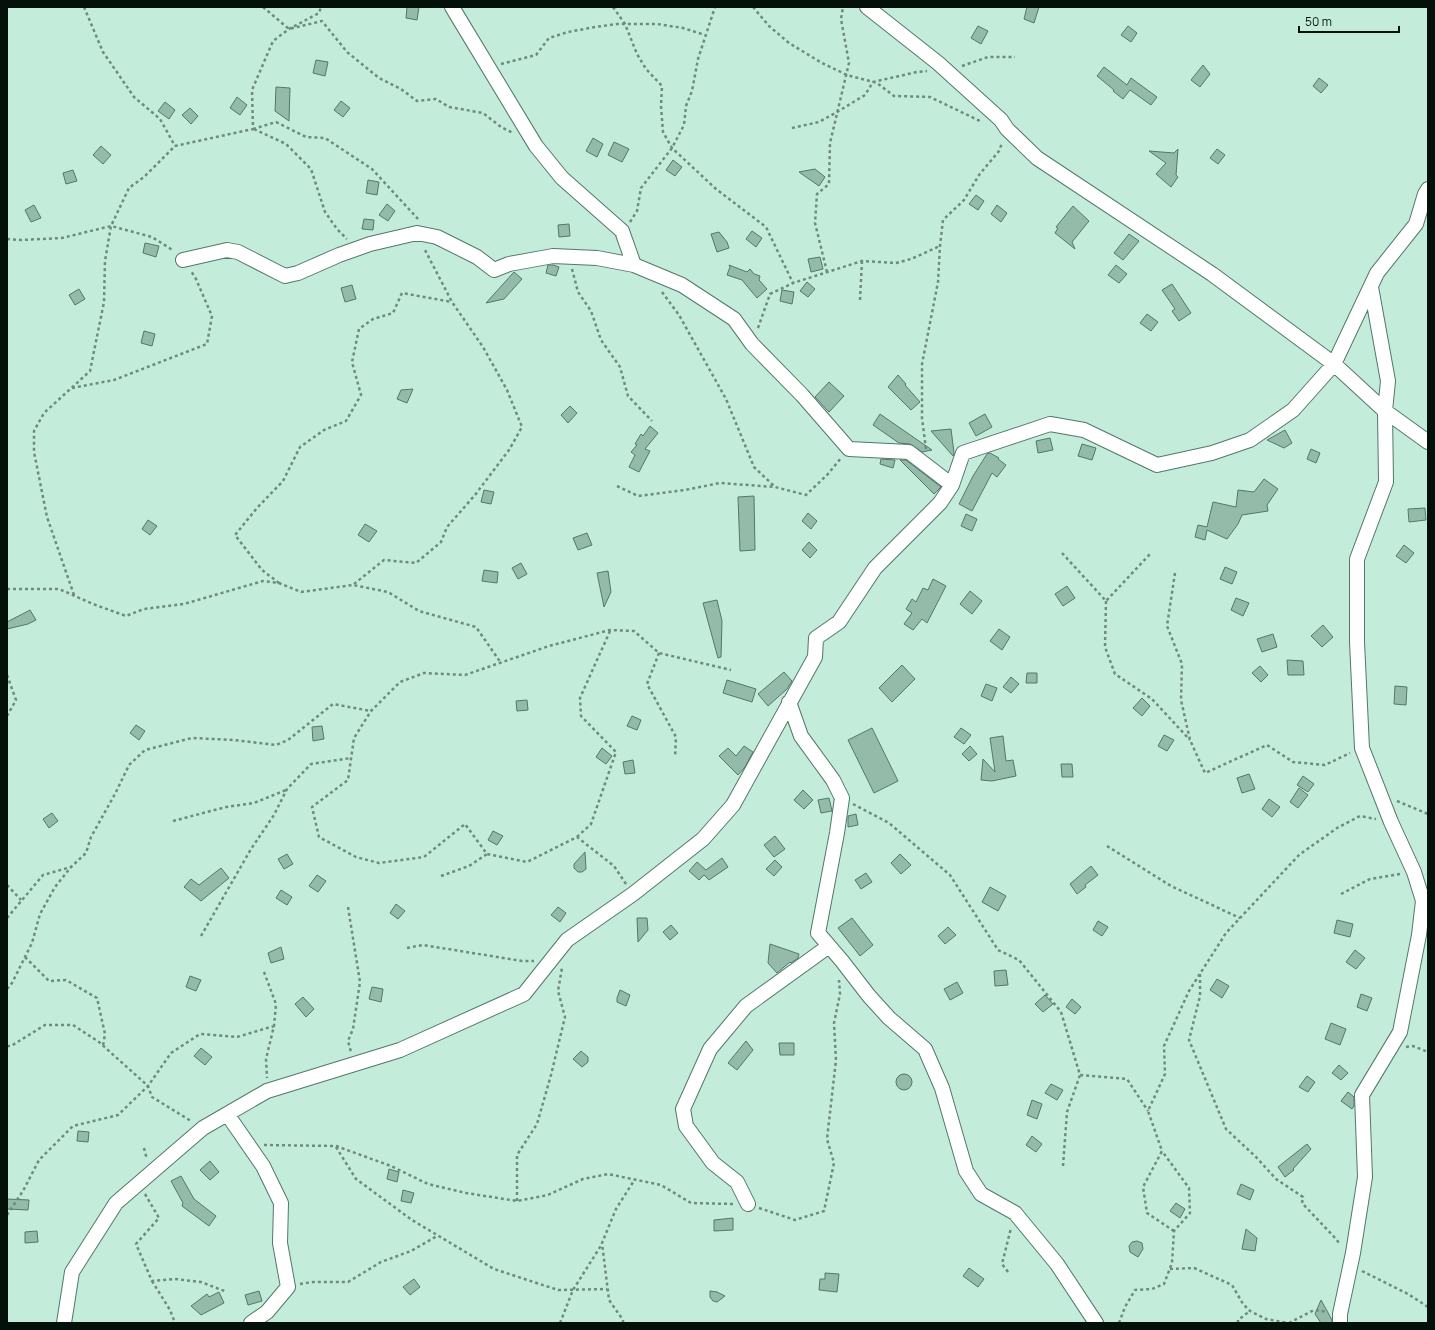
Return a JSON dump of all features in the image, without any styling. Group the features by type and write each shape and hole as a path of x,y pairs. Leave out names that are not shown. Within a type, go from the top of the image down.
{"street":[{"path":"452,7 536,146 562,178 622,231 634,265"},
{"path":"867,7 938,63 1037,158 1212,274 1334,364 1385,411 1428,442"},
{"path":"64,1323 72,1272 116,1203 204,1128 267,1092 400,1050 524,994 557,961 567,940 633,894 703,839 733,805 814,657 816,638 839,622 875,568 940,502 952,485 963,453 1050,424 1084,430 1157,465 1218,451 1250,440 1294,410 1334,364 1377,273 1416,224 1425,194 1428,189"},
{"path":"183,260 227,250 238,252 285,276 298,273 357,248 419,228 478,257 494,270 509,264 553,256 598,258 634,265 682,285 734,319 752,344 802,395 849,449 909,452 952,485"},
{"path":"1340,1319 1365,1177 1362,1095 1400,1032 1419,935 1423,901 1414,872 1391,822 1362,748 1357,642 1357,559 1386,482 1385,411 1388,382 1370,287"},
{"path":"789,702 802,736 833,780 842,798 818,934 889,1018 925,1049 942,1088 966,1170 981,1194 1015,1213 1057,1264 1096,1323"},
{"path":"748,1204 737,1182 713,1163 686,1126 683,1109 710,1049 746,1006 832,950"},
{"path":"227,1114 263,1166 281,1203 280,1243 288,1287 267,1312 250,1323"}],"path":[{"path":"84,7 103,52 134,97 160,119 175,146"},
{"path":"263,7 289,29"},
{"path":"253,129 252,90 273,41 289,29 319,13 321,7"},
{"path":"613,7 624,24 643,64 662,86 661,106 663,132 672,148 716,189 766,226 793,283"},
{"path":"622,231 638,211 641,188 672,148 684,126 686,106 692,92 698,59 715,7"},
{"path":"753,7 769,26 789,44 822,63 847,75 877,83 894,96 930,97 981,121 1004,125 999,151 979,175 964,200 943,220 938,282 922,364 922,418 927,453"},
{"path":"827,272 815,223 817,194 829,184 830,143 849,63 841,19 843,7"},
{"path":"289,29 322,21 347,52 379,78 401,89 417,101 436,99 449,107 483,113 501,127 515,134"},
{"path":"489,67 536,54 549,38 568,32 595,27 624,24 656,24 683,28 705,35"},
{"path":"792,128 819,122 837,112 865,95 873,82 917,72 945,70 964,66 988,57 1015,57"},
{"path":"74,595 48,517 34,452 34,430 44,412 90,371 104,302 105,261 111,226 129,188 144,177 175,146 253,129 276,122 306,137 325,138 372,169 419,228 452,302 482,347 507,390 522,427 509,450 475,495 446,527 441,542 416,563 384,560 354,585"},
{"path":"253,129 286,144 311,169 325,212 337,229 357,248"},
{"path":"7,239 21,240 62,238 111,226 152,237 180,255 196,279 212,316 207,344 114,380 71,388"},
{"path":"752,344 770,294 793,283 862,261 896,263 911,259 940,246"},
{"path":"569,257 578,292 591,311 601,340 620,367 628,396 652,421"},
{"path":"860,300 862,261"},
{"path":"662,291 679,315 726,399 754,467 775,487"},
{"path":"279,583 262,570 235,535 256,508 283,482 300,447 324,430 346,421 361,395 352,362 359,330 373,319 393,313 402,293 452,302"},
{"path":"617,486 638,496 685,490 720,483 775,487 806,495 828,474 849,449"},
{"path":"1062,553 1106,601"},
{"path":"1151,553 1106,601 1105,647 1115,674 1152,699 1190,740"},
{"path":"1176,573 1167,626 1182,664 1181,700 1190,740 1204,773 1267,745 1293,762 1325,765 1362,748"},
{"path":"7,589 59,589 126,616 144,608 184,604 264,581 279,583 301,592 354,585 388,592 419,611 476,627 501,664"},
{"path":"610,630 580,698 581,716 616,752 591,824 577,837 527,862 487,854 465,824 424,857 379,863 356,857 319,837 312,807 348,780 354,738 371,711 400,682 424,672 465,675 501,664 549,646 610,630 634,631 659,653 731,670"},
{"path":"659,653 647,684 676,736 675,756"},
{"path":"7,675 16,700 7,716"},
{"path":"7,990 32,943 40,914 55,887 86,853 91,837 129,765 146,750 192,738 234,740 276,745 288,740 333,704 371,711"},
{"path":"202,936 251,849 274,815 286,790 311,764 351,758"},
{"path":"173,821 226,807 254,803 286,790"},
{"path":"1380,794 1428,814"},
{"path":"842,798 889,823 950,875 998,950 1019,960 1061,1012 1080,1075 1067,1112 1063,1166"},
{"path":"1148,1111 1165,1074 1164,1046 1189,991 1226,932 1299,855 1337,828 1360,816 1391,822"},
{"path":"577,837 614,866 633,894"},
{"path":"1107,846 1171,886 1240,918"},
{"path":"441,876 469,866 487,854"},
{"path":"7,918 43,874 71,868"},
{"path":"1341,894 1370,878 1414,872"},
{"path":"7,885 21,900"},
{"path":"348,907 360,982 352,1029 348,1041 353,1064"},
{"path":"407,948 423,945 522,961 557,961 558,991 565,1017 537,1124 517,1155 517,1201"},
{"path":"248,1144 336,1146 391,1166 428,1184 466,1193 517,1201 548,1195 583,1179 608,1174 661,1184 691,1203 748,1204 795,1220 824,1211 834,1163 827,1139 836,1060 834,1023 840,994 832,950"},
{"path":"25,957 49,981 66,980 97,998 105,1034 103,1046"},
{"path":"264,972 276,1004 274,1026 266,1059 267,1092"},
{"path":"1200,974 1200,996 1189,1040 1226,1129 1256,1157 1276,1179 1303,1197 1302,1204 1341,1246"},
{"path":"7,1046 11,1046 45,1025 73,1025 99,1042 148,1086 152,1097 204,1128"},
{"path":"7,1215 23,1191 39,1160 73,1126 118,1115 148,1086 171,1053 200,1034 237,1037 274,1026"},
{"path":"1391,1048 1412,1046 1428,1052"},
{"path":"1080,1075 1127,1080 1148,1111 1162,1151 1189,1188 1190,1213 1174,1231 1172,1263 1164,1284 1152,1288 1135,1290 1125,1307 1119,1323"},
{"path":"336,1146 356,1179 412,1220 494,1269 558,1290 607,1289"},
{"path":"144,1148 146,1156 144,1163"},
{"path":"1162,1151 1144,1187 1147,1213 1174,1231"},
{"path":"560,1323 573,1290 602,1243 616,1209 635,1179"},
{"path":"139,1184 159,1218 136,1244 152,1281 170,1310 175,1323"},
{"path":"1008,1272 1002,1264 1015,1213"},
{"path":"288,1287 312,1282 348,1282 381,1262 411,1251 437,1236"},
{"path":"602,1243 609,1300 623,1320 623,1323"},
{"path":"1350,1266 1408,1294 1428,1307"},
{"path":"1170,1269 1194,1268 1232,1285 1243,1304 1250,1311 1266,1319 1289,1323 1314,1310 1340,1319"},
{"path":"152,1281 175,1279 201,1282 227,1292"},
{"path":"1238,1323 1238,1320 1250,1311"}],"building":[{"path":"407,7 419,7 417,20 406,18"},
{"path":"1027,7 1039,7 1034,23 1024,19"},
{"path":"978,26 988,31 981,44 971,38"},
{"path":"1128,26 1137,33 1131,42 1121,35"},
{"path":"316,60 328,62 325,76 313,73"},
{"path":"1203,65 1210,74 1200,87 1191,80"},
{"path":"1104,67 1127,85 1131,78 1157,97 1151,105 1130,90 1123,99 1097,76"},
{"path":"1319,78 1328,85 1321,93 1313,86"},
{"path":"276,87 290,88 289,121 275,111"},
{"path":"237,97 247,105 240,115 230,108"},
{"path":"341,101 350,108 343,117 334,110"},
{"path":"165,102 175,110 169,119 158,111"},
{"path":"190,108 198,116 191,124 182,115"},
{"path":"593,138 603,144 597,157 586,151"},
{"path":"614,142 629,149 622,162 608,155"},
{"path":"101,146 111,155 103,164 93,155"},
{"path":"1178,149 1176,175 1178,177 1171,187 1156,174 1166,163 1149,151 1174,153"},
{"path":"1217,149 1225,155 1218,164 1210,158"},
{"path":"673,160 682,167 675,176 666,170"},
{"path":"815,169 825,177 819,186 799,172"},
{"path":"73,170 77,181 66,184 63,173"},
{"path":"368,180 379,182 377,195 366,193"},
{"path":"976,195 984,201 978,210 969,204"},
{"path":"387,204 395,211 388,221 379,215"},
{"path":"34,205 41,218 31,222 25,210"},
{"path":"997,205 1007,213 1001,222 991,214"},
{"path":"1073,206 1089,221 1072,242 1075,249 1055,233 1058,228 1056,227"},
{"path":"364,219 374,220 373,230 362,229"},
{"path":"569,224 570,236 559,237 558,225"},
{"path":"752,231 762,238 756,247 746,239"},
{"path":"719,232 727,242 729,248 717,252 711,234"},
{"path":"1129,234 1139,241 1123,260 1114,253"},
{"path":"145,243 159,246 156,257 143,253"},
{"path":"820,257 823,269 811,272 808,259"},
{"path":"548,265 559,267 556,276 546,273"},
{"path":"729,265 747,272 750,269 754,274 760,276 759,280 767,289 757,298 742,280 727,275 730,267"},
{"path":"1116,265 1127,274 1119,283 1108,275"},
{"path":"514,272 522,279 504,299 486,303"},
{"path":"807,282 815,289 808,297 800,291"},
{"path":"1172,284 1191,313 1179,321 1172,311 1175,309 1162,290"},
{"path":"352,285 356,299 345,302 341,288"},
{"path":"79,289 85,299 75,305 69,295"},
{"path":"782,290 794,292 792,304 780,301"},
{"path":"1147,314 1158,322 1151,331 1140,323"},
{"path":"144,331 155,334 152,346 141,343"},
{"path":"898,375 920,402 911,410 888,387"},
{"path":"829,382 844,396 829,412 815,397"},
{"path":"413,389 407,403 397,399 401,390"},
{"path":"570,406 577,413 568,423 561,415"},
{"path":"880,414 932,450 922,452 910,444 899,443 873,425"},
{"path":"985,414 992,427 976,436 969,423"},
{"path":"650,426 658,433 645,449 650,451 639,472 629,467 635,455 631,452 637,445 635,444 641,434 643,436"},
{"path":"951,429 954,453 953,456 931,431"},
{"path":"1285,430 1292,443 1284,448 1267,440"},
{"path":"1050,438 1053,450 1038,453 1036,441"},
{"path":"1082,444 1096,448 1092,460 1078,456"},
{"path":"1311,449 1320,453 1316,463 1307,459"},
{"path":"990,453 999,458 998,459 1006,465 997,477 992,473 972,511 959,504 973,476 987,454"},
{"path":"881,459 895,460 893,468 880,464"},
{"path":"900,460 906,460 941,487 934,494"},
{"path":"1264,479 1278,489 1267,505 1268,511 1242,515 1238,524 1227,539 1207,530 1205,540 1195,537 1198,525 1207,527 1213,502 1236,507 1238,490 1254,492"},
{"path":"484,490 494,492 491,504 481,502"},
{"path":"754,496 755,550 740,551 738,497"},
{"path":"1425,508 1426,520 1409,522 1408,509"},
{"path":"808,513 817,521 811,529 802,521"},
{"path":"966,514 977,519 972,531 961,526"},
{"path":"148,520 157,526 150,535 142,529"},
{"path":"365,524 377,531 369,542 358,535"},
{"path":"587,533 592,545 578,550 573,538"},
{"path":"809,542 817,550 810,558 802,550"},
{"path":"1404,545 1414,553 1406,563 1396,556"},
{"path":"521,563 527,574 518,579 512,568"},
{"path":"1225,567 1237,572 1232,584 1220,579"},
{"path":"484,570 498,572 497,583 482,581"},
{"path":"608,571 611,592 604,607 597,573"},
{"path":"933,579 946,586 927,623 922,619 913,630 904,624 912,613 906,609 912,599 916,602 923,588 928,590"},
{"path":"1067,586 1075,598 1063,606 1055,594"},
{"path":"970,591 982,601 972,614 960,604"},
{"path":"1236,598 1249,603 1243,616 1231,610"},
{"path":"717,600 722,621 721,657 718,658 703,603"},
{"path":"30,610 36,620 28,624 7,629 7,622"},
{"path":"1323,625 1333,637 1322,647 1311,636"},
{"path":"999,629 1010,637 1002,650 990,641"},
{"path":"1273,634 1277,647 1262,652 1257,639"},
{"path":"1287,660 1303,661 1304,675 1288,675"},
{"path":"902,665 915,679 892,702 879,688"},
{"path":"1260,666 1268,675 1261,682 1252,673"},
{"path":"784,672 792,681 787,689 768,706 758,694"},
{"path":"1027,673 1037,673 1037,683 1026,683"},
{"path":"1011,677 1019,684 1011,693 1003,687"},
{"path":"727,680 756,689 752,702 723,693"},
{"path":"986,684 997,688 992,701 981,696"},
{"path":"1395,686 1407,687 1406,705 1394,704"},
{"path":"1142,698 1150,706 1142,716 1133,708"},
{"path":"527,700 528,710 517,711 516,701"},
{"path":"632,716 641,720 637,730 627,726"},
{"path":"136,725 145,731 139,740 130,733"},
{"path":"322,726 324,739 313,741 312,727"},
{"path":"872,728 898,781 874,793 848,740"},
{"path":"961,728 971,735 964,744 954,737"},
{"path":"1164,735 1174,740 1167,751 1158,746"},
{"path":"1003,736 1006,761 1013,760 1016,776 992,781 981,780 983,759 995,772 990,738"},
{"path":"744,746 753,752 745,767 738,775 719,756 728,748 736,756"},
{"path":"970,746 977,754 969,761 962,754"},
{"path":"602,748 612,756 606,764 596,757"},
{"path":"633,760 635,773 625,774 623,762"},
{"path":"1061,764 1072,764 1073,777 1062,777"},
{"path":"1249,774 1255,789 1242,793 1237,778"},
{"path":"1303,776 1314,784 1308,792 1297,785"},
{"path":"1299,788 1308,795 1298,808 1290,802"},
{"path":"803,790 813,800 804,809 794,800"},
{"path":"829,798 832,811 821,813 818,800"},
{"path":"1269,799 1280,807 1272,817 1262,809"},
{"path":"52,813 58,821 49,828 43,819"},
{"path":"856,814 858,825 848,827 848,816"},
{"path":"493,831 503,836 497,845 488,840"},
{"path":"775,836 785,849 774,857 764,845"},
{"path":"585,852 586,869 582,872 578,872 574,868 574,864"},
{"path":"287,854 293,864 284,869 278,859"},
{"path":"900,854 911,865 901,874 891,863"},
{"path":"722,858 728,867 709,880 704,875 699,880 689,871 697,862 706,870"},
{"path":"775,860 782,867 774,876 766,869"},
{"path":"1091,866 1098,875 1085,885 1086,887 1077,894 1070,884"},
{"path":"221,868 229,878 201,901 184,887 191,879 199,885"},
{"path":"866,873 872,882 861,889 855,880"},
{"path":"317,875 326,881 318,892 309,886"},
{"path":"990,887 1006,896 998,911 982,902"},
{"path":"281,890 292,897 287,905 276,898"},
{"path":"396,904 405,911 398,919 390,913"},
{"path":"558,907 566,913 560,922 551,915"},
{"path":"637,918 647,918 648,930 638,942"},
{"path":"852,918 873,945 860,956 838,928"},
{"path":"1337,920 1353,924 1350,937 1334,933"},
{"path":"1098,921 1108,927 1102,936 1093,930"},
{"path":"671,925 678,933 670,940 663,932"},
{"path":"948,927 956,935 945,944 938,936"},
{"path":"770,944 799,954 798,958 791,963 790,962 777,973 768,963"},
{"path":"281,947 284,959 271,963 268,953"},
{"path":"1355,950 1365,958 1356,969 1346,962"},
{"path":"1006,970 1008,985 995,986 994,971"},
{"path":"190,976 201,980 196,991 186,987"},
{"path":"1217,979 1229,986 1222,998 1210,990"},
{"path":"957,982 963,993 950,1000 944,989"},
{"path":"372,987 383,989 381,1002 369,999"},
{"path":"620,990 630,995 626,1006 617,1002"},
{"path":"1361,994 1372,998 1367,1011 1357,1007"},
{"path":"1045,995 1053,1004 1043,1012 1035,1004"},
{"path":"303,997 314,1009 306,1017 295,1004"},
{"path":"1072,999 1081,1007 1075,1014 1066,1007"},
{"path":"1331,1023 1346,1029 1340,1045 1325,1039"},
{"path":"746,1041 753,1050 737,1070 728,1063"},
{"path":"779,1043 794,1043 794,1055 780,1055"},
{"path":"201,1048 212,1057 205,1065 194,1056"},
{"path":"581,1051 588,1057 588,1062 582,1067 573,1059"},
{"path":"1339,1065 1348,1073 1341,1080 1332,1073"},
{"path":"904,1074 910,1076 912,1082 910,1088 904,1090 898,1088 896,1082 898,1076"},
{"path":"1307,1076 1315,1082 1308,1092 1299,1087"},
{"path":"1051,1084 1063,1090 1057,1100 1045,1093"},
{"path":"1348,1092 1354,1097 1354,1106 1352,1109 1341,1101"},
{"path":"1032,1100 1042,1104 1037,1119 1027,1115"},
{"path":"78,1131 89,1132 88,1142 77,1141"},
{"path":"1032,1136 1042,1144 1036,1152 1026,1145"},
{"path":"1307,1144 1311,1149 1293,1169 1294,1170 1285,1177 1278,1167"},
{"path":"210,1161 219,1172 210,1180 200,1170"},
{"path":"389,1169 399,1172 397,1182 387,1179"},
{"path":"181,1176 194,1199 216,1216 209,1226 182,1206 183,1203 171,1181"},
{"path":"1241,1184 1254,1190 1250,1200 1237,1194"},
{"path":"403,1190 414,1193 411,1203 401,1201"},
{"path":"7,1199 29,1200 28,1210 7,1209"},
{"path":"1176,1203 1185,1209 1180,1218 1170,1211"},
{"path":"733,1218 733,1230 714,1231 714,1220"},
{"path":"1246,1229 1257,1238 1255,1251 1242,1249"},
{"path":"37,1231 38,1242 25,1243 25,1232"},
{"path":"1137,1241 1142,1243 1143,1249 1138,1257 1130,1252 1129,1246 1132,1242"},
{"path":"969,1268 984,1279 978,1287 963,1276"},
{"path":"825,1273 839,1274 837,1292 819,1290 820,1279 825,1279"},
{"path":"414,1279 420,1287 410,1295 403,1287"},
{"path":"259,1291 262,1301 248,1305 245,1295"},
{"path":"710,1291 717,1292 725,1296 717,1302 713,1301 710,1297"},
{"path":"219,1292 224,1303 201,1315 191,1306 207,1294 209,1297"},
{"path":"1321,1300 1332,1320 1332,1323 1321,1323 1315,1314"}]}
